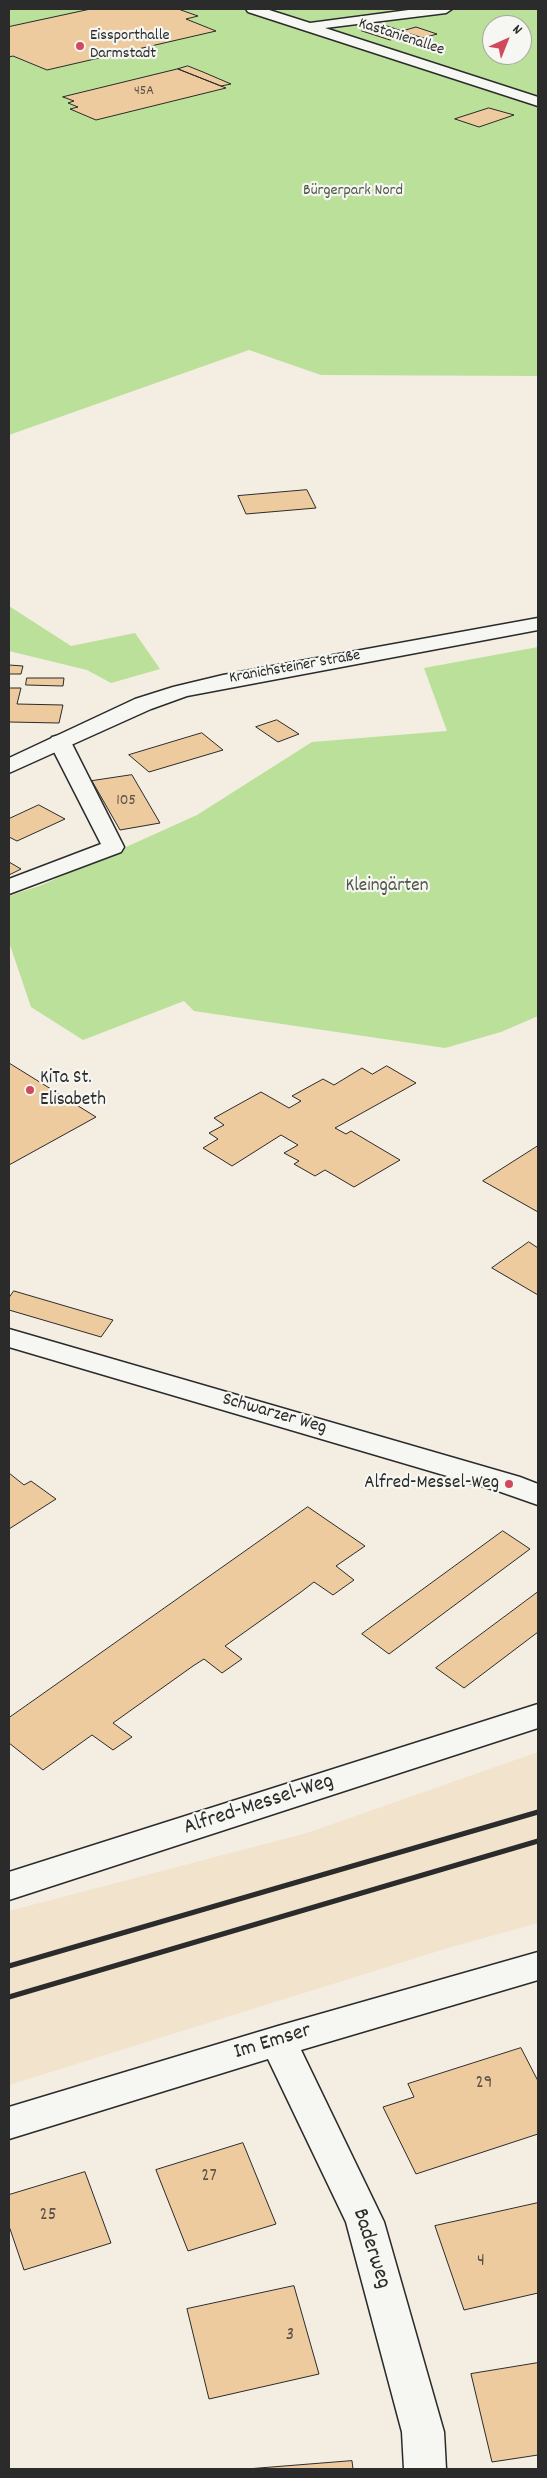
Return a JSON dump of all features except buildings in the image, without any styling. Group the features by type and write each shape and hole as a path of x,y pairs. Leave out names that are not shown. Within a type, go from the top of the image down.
{"street":[{"name":"Kastanienallee","path":"253,9 538,102"},
{"path":"308,26 446,9"},
{"name":"Kranichsteiner Straße","path":"9,766 143,704 180,691 223,681 538,624"},
{"path":"9,886 113,847 60,742"},
{"name":"Schwarzer Weg","path":"9,1338 509,1484 538,1495"},
{"name":"Alfred-Messel-Weg","path":"9,1886 538,1716"},
{"name":"Im Emser","path":"9,2123 278,2041 538,1966"},
{"name":"Baderweg","path":"278,2041 365,2222 423,2432 425,2469"}],"shaded area":[{"path":"538,1752 538,1923 448,1948 9,2085 9,1911 307,1833"}],"green space":[{"name":"Bürgerpark Nord","path":"9,9 538,9 538,376 321,375 249,350 9,435"},
{"path":"9,606 71,646 135,633 160,669 111,683 87,670 9,651"},
{"name":"Kleingärten","path":"538,647 538,1016 501,1032 445,1048 194,1011 184,1001 83,1040 31,1007 9,942 9,896 42,885 197,815 312,742 447,731 424,668"}],"railway":[{"path":"9,1966 538,1812"},
{"path":"9,1997 538,1841"}],"place":[{"name":"Eissporthalle Darmstadt","path":"80,46"},
{"name":"KiTa St. Elisabeth","path":"30,1090"},
{"name":"Alfred-Messel-Weg","path":"509,1484"}]}
